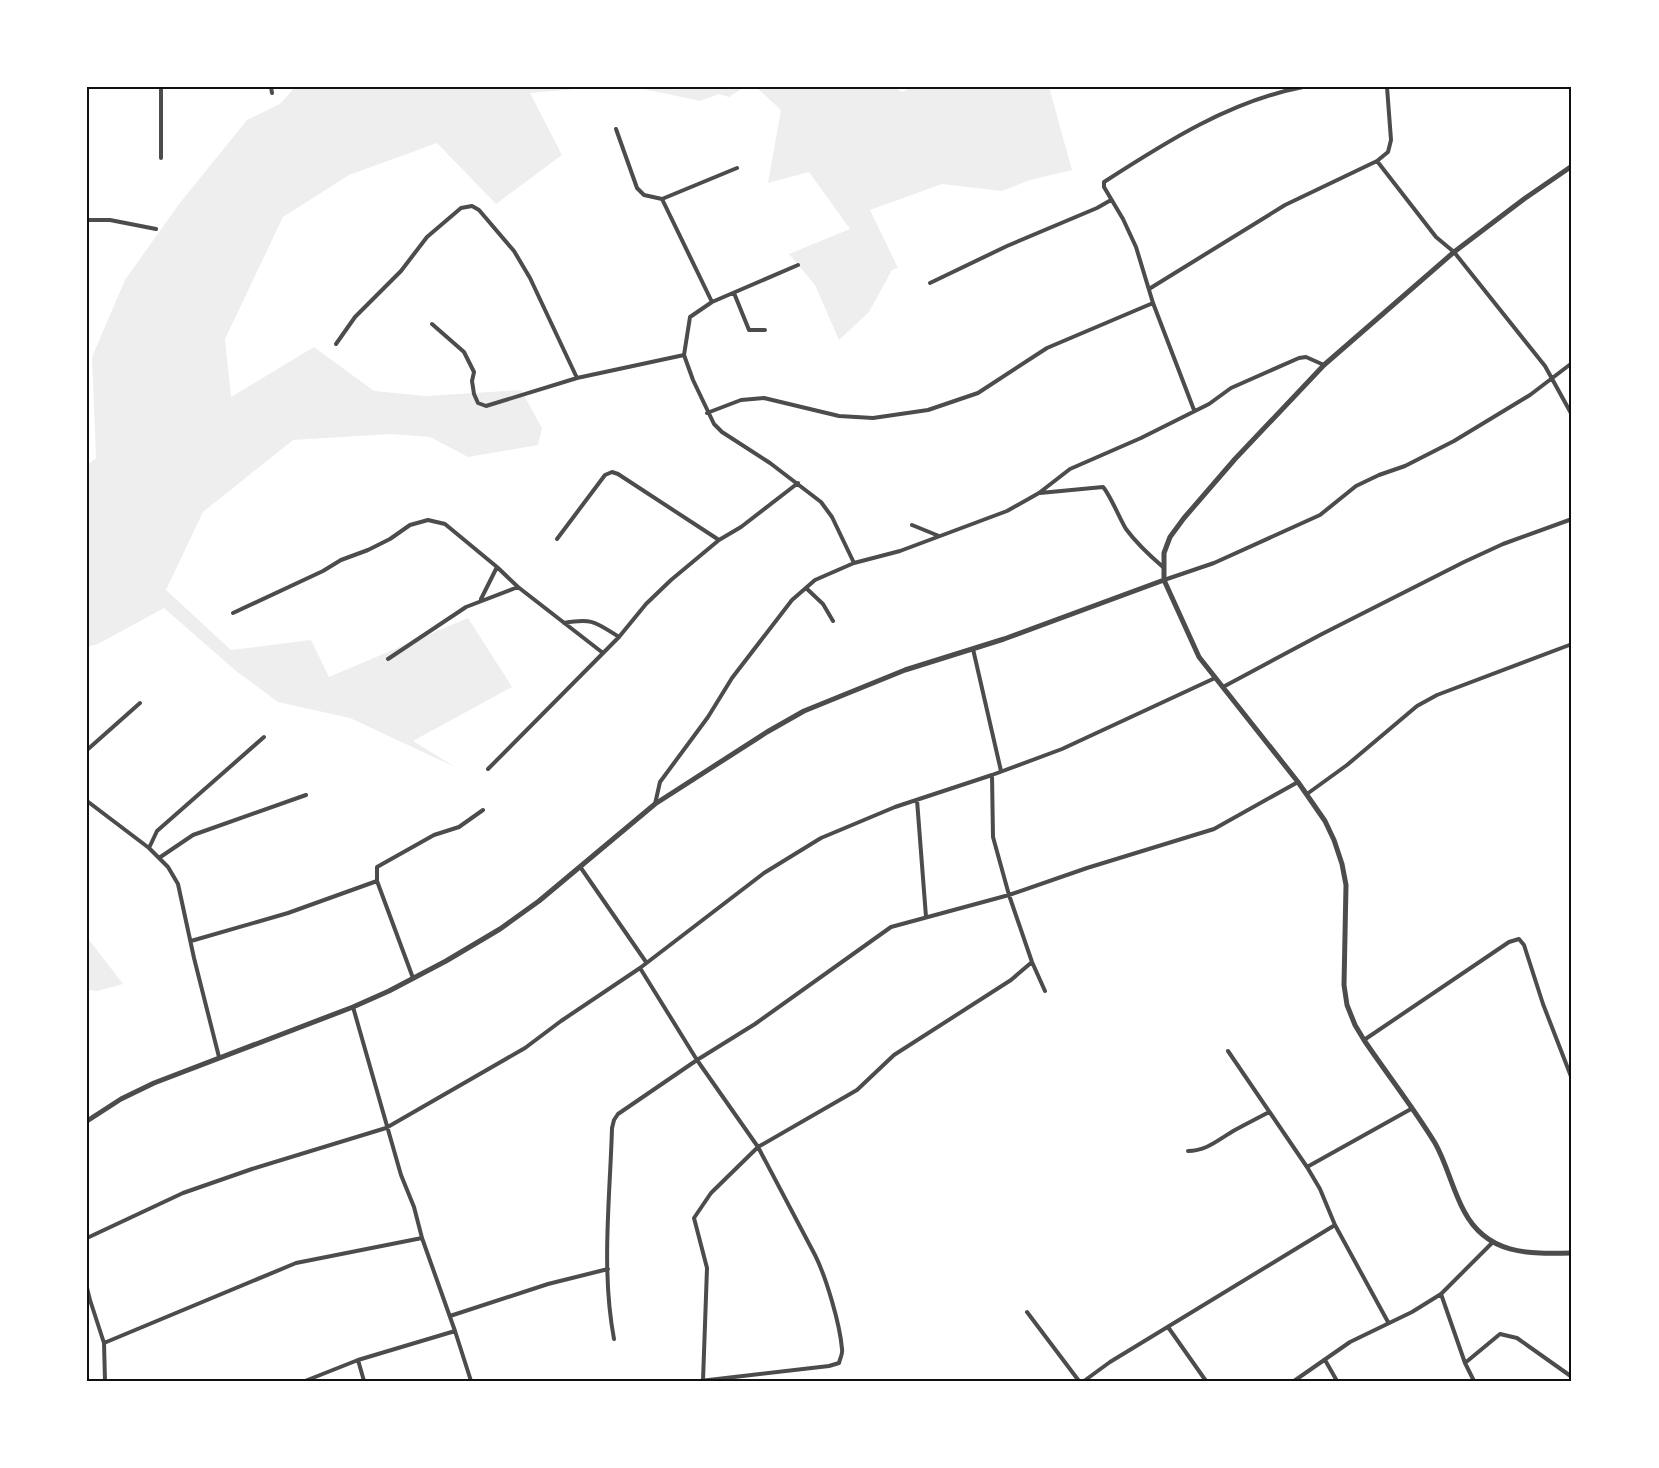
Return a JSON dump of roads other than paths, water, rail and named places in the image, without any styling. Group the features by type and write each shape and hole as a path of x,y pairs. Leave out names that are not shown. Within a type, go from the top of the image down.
{"street":[{"path":"161,87 161,158"},
{"path":"1194,410 1153,303 1136,247 1124,219 1104,187 1104,182 1234,107 1272,93 1303,87"},
{"path":"1149,289 1285,206 1377,161 1388,152 1391,140 1387,87"},
{"path":"616,129 637,188 644,195 662,199 737,168"},
{"path":"1377,161 1436,237 1454,252 1553,378 1572,416"},
{"path":"1572,166 1454,252 1324,365 1235,459 1184,518 1170,537 1164,553 1163,567 1164,580 1199,657 1298,782 1325,821 1334,840 1346,885 1344,985 1347,1005 1354,1025 1435,1144 1463,1210 1476,1229 1493,1242 1515,1252 1572,1253"},
{"path":"662,199 712,302"},
{"path":"930,283 1007,246 1098,208 1111,200"},
{"path":"336,344 356,317 401,271 427,237 461,208 472,206 479,210 514,251 530,278 577,378"},
{"path":"87,220 110,220 156,229"},
{"path":"798,265 712,302 690,317 684,355 707,413 714,424 722,432 798,483 821,502 832,517 854,563"},
{"path":"734,293 749,330 765,330"},
{"path":"707,413 752,398 764,398 839,416 873,418 928,410 978,393 1047,348 1153,303"},
{"path":"432,324 464,352 474,372 472,381 474,394 478,403 486,406 577,378 684,355"},
{"path":"655,804 660,782 708,717 732,678 792,600 815,580 831,571 900,551 997,516 1039,493 1070,469 1141,438 1209,404 1231,388 1299,358 1312,358 1324,365"},
{"path":"87,1121 121,1099 154,1083 353,1007 413,978 500,929 580,868 655,804 804,711 905,670 973,649 1214,564 1320,515 1356,486 1405,466 1454,441 1530,395 1572,363"},
{"path":"557,539 605,475 612,472 719,540"},
{"path":"488,769 619,637 646,604 671,580 719,540 741,527 798,483"},
{"path":"1039,493 1103,487 1126,528 1141,548 1163,567"},
{"path":"1223,687 1464,562 1503,544 1572,519"},
{"path":"233,613 323,571 341,560 376,546 419,521 436,520 445,524 518,587 603,653"},
{"path":"912,525 940,536"},
{"path":"481,599 497,567"},
{"path":"388,659 466,606 518,587"},
{"path":"806,588 823,604 833,621"},
{"path":"564,623 585,620 597,623 619,637"},
{"path":"1306,794 1347,765 1417,706 1515,664 1572,644"},
{"path":"973,649 1001,771"},
{"path":"87,1238 183,1193 252,1169 386,1128 525,1048 640,968 764,873 821,838 917,800 1062,749 1215,678"},
{"path":"87,750 140,703"},
{"path":"149,848 158,831 264,737"},
{"path":"992,775 993,837 1009,895 1032,962 1045,991"},
{"path":"614,1339 610,1317 608,1269 614,1120 624,1110 755,1024 891,927 1009,895 1214,829 1298,782"},
{"path":"159,858 193,835 306,795"},
{"path":"917,800 926,917"},
{"path":"87,801 149,848 168,867 178,884 219,1057"},
{"path":"413,978 377,881 377,867 434,835 459,827 483,810"},
{"path":"580,868 646,963"},
{"path":"191,941 288,913 377,881"},
{"path":"1364,1040 1509,942 1520,939 1572,1079"},
{"path":"640,968 697,1060 758,1147 820,1265 843,1351 839,1363 829,1366 702,1381 707,1268 694,1218 711,1193 758,1147 856,1090 894,1055 1011,980 1032,962"},
{"path":"353,1007 386,1128 471,1381"},
{"path":"1228,1051 1320,1189 1335,1225 1388,1322"},
{"path":"1307,1167 1411,1110"},
{"path":"1188,1151 1197,1151 1215,1144 1269,1112"},
{"path":"1084,1381 1110,1362 1335,1225"},
{"path":"104,1343 296,1263 422,1238"},
{"path":"1294,1381 1350,1342 1412,1312 1441,1294 1493,1242"},
{"path":"450,1317 548,1284 608,1269"},
{"path":"87,1288 89,1301 104,1343 105,1381"},
{"path":"1441,1294 1465,1364 1474,1381"},
{"path":"1027,1312 1079,1381"},
{"path":"1168,1327 1206,1381"},
{"path":"305,1381 358,1360 455,1330"},
{"path":"1465,1364 1500,1334 1509,1335 1517,1338 1572,1377"},
{"path":"358,1360 364,1381"},
{"path":"1325,1360 1337,1381"}]}
